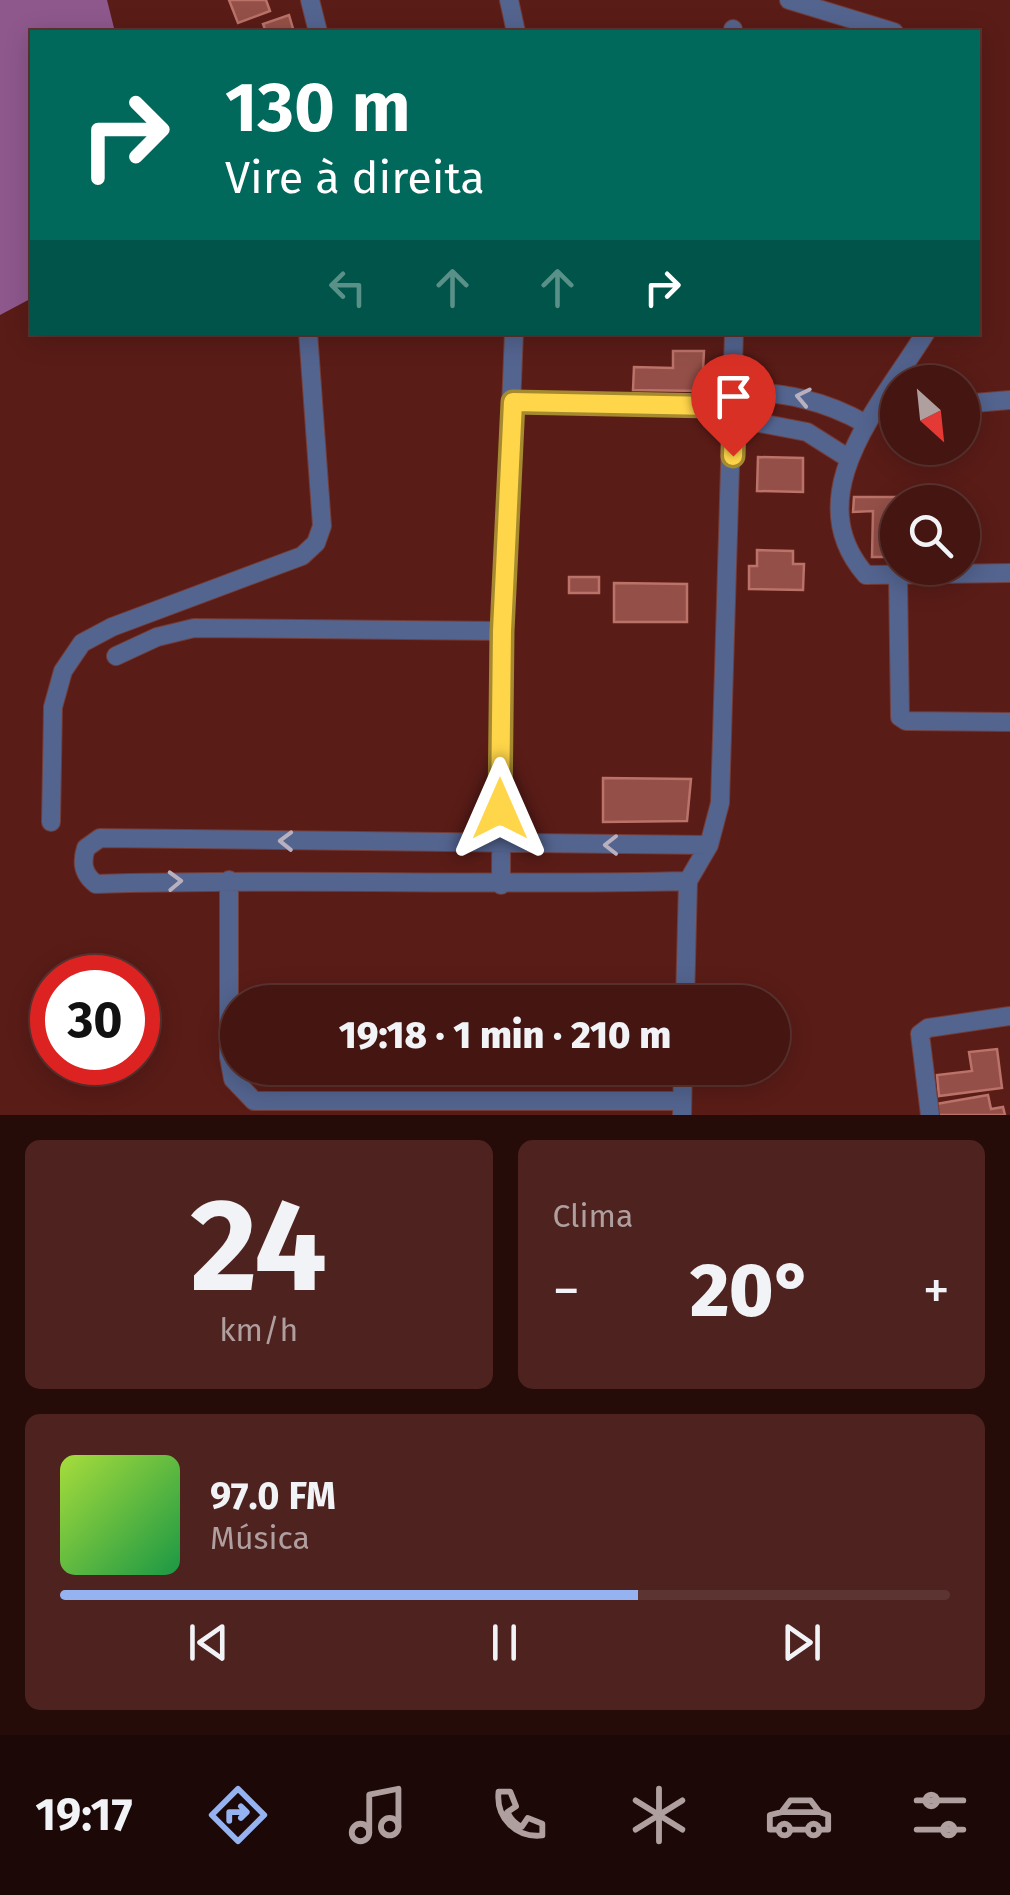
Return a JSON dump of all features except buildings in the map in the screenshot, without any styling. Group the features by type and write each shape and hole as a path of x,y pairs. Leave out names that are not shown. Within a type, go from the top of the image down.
{"street":[{"path":"310,0 318,30"},
{"path":"509,0 516,30"},
{"path":"789,0 887,30"},
{"path":"51,822 52,707 62,670 82,643 112,627 302,556 316,544 322,526 308,335"},
{"path":"501,886 502,631 514,335"},
{"path":"685,985 688,881 708,844 720,804 734,335"},
{"path":"909,365 924,335"},
{"path":"712,406 734,390 792,394 828,403 866,424"},
{"path":"980,402 1010,400"},
{"path":"513,402 712,406 734,418 807,432 848,458"},
{"path":"880,409 866,424 848,458 839,503 846,553 866,575 880,575"},
{"path":"980,574 1010,573"},
{"path":"898,585 898,709 906,721 1010,722"},
{"path":"116,656 157,638 194,628 502,631"},
{"path":"688,881 501,886 228,880 96,884 83,868 83,857 86,848 100,838 500,845 708,844"},
{"path":"228,880 228,1058 233,1079 254,1101 682,1108"},
{"path":"930,1115 918,1043 928,1028 1010,1016"}],"shaded area":[{"path":"0,0 107,0 114,30 30,30 30,299 0,315"}],"route":[{"path":"500,809 502,631 513,402 712,406 734,418 733,456"}]}
